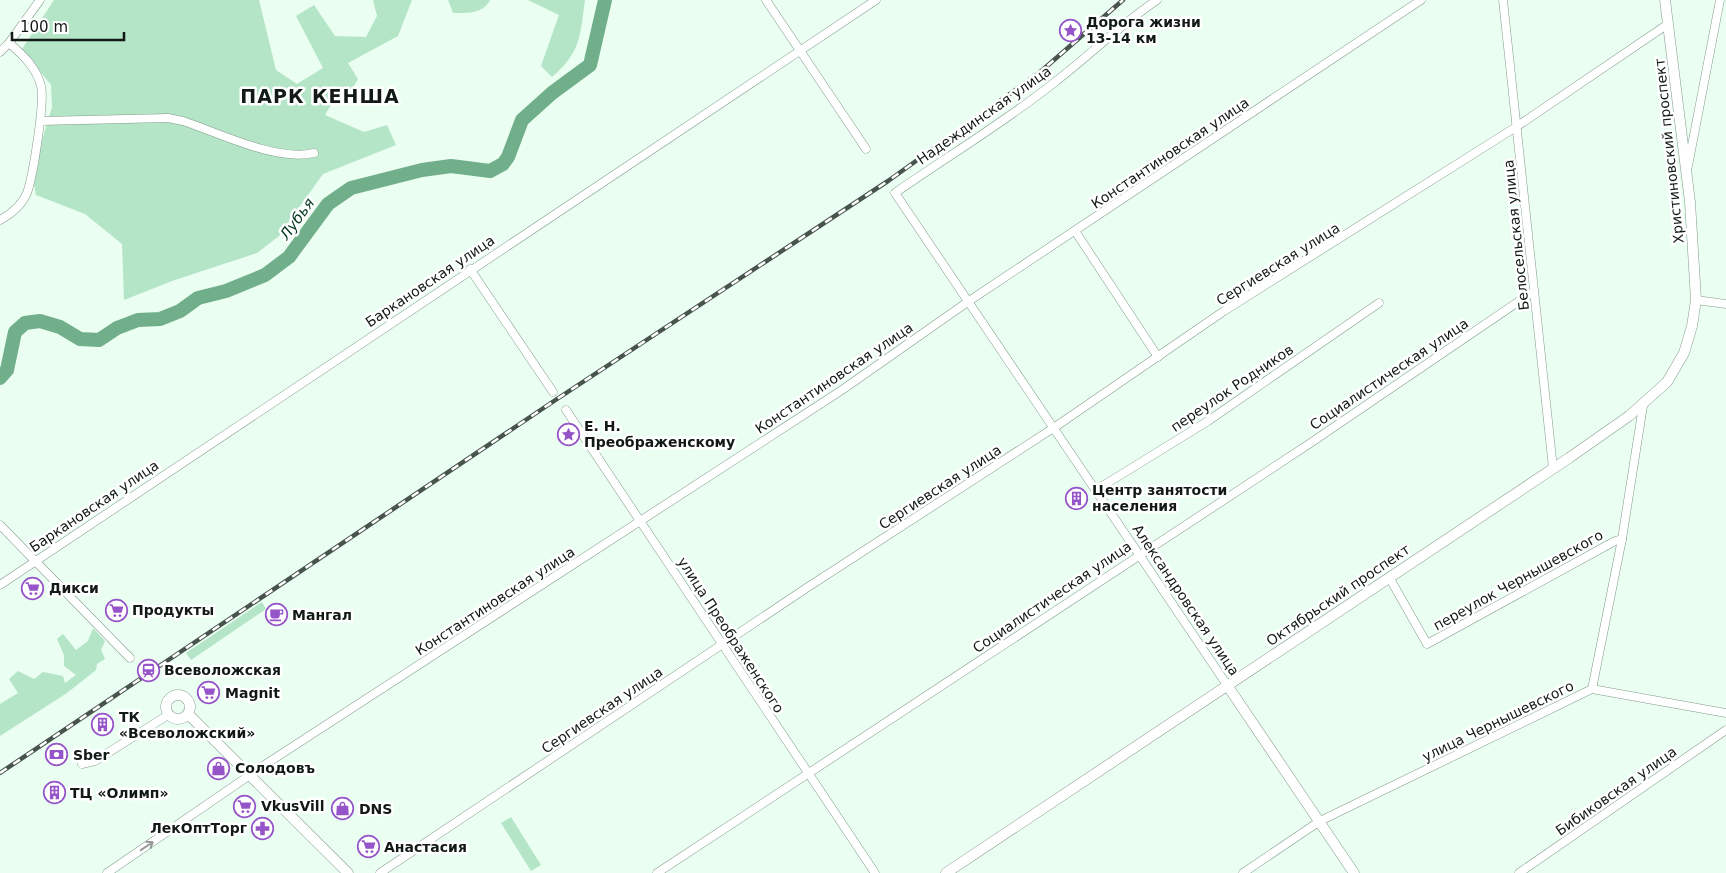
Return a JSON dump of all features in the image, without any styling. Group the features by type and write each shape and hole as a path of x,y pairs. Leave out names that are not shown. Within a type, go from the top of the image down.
{"street":[{"path":"0,52 9,43 40,0"},
{"path":"766,0 866,149"},
{"name":"Баркановская улица","path":"0,585 470,269 876,0"},
{"name":"Надеждинская улица","path":"895,193 1018,110 1056,82 1133,16 1157,0"},
{"name":"Константиновская улица","path":"107,873 252,775 842,390 969,301 1421,0"},
{"name":"Белосельская улица","path":"1503,0 1553,468"},
{"name":"Христиновский проспект","path":"1665,0 1690,202 1696,300"},
{"path":"1686,175 1720,0"},
{"name":"Сергиевская улица","path":"380,873 722,644 1055,427 1224,311 1516,127 1668,24"},
{"path":"0,220 18,206 27,194 41,121 42,88 37,74 26,58 9,43"},
{"path":"41,121 168,118 184,121 276,153 301,156 314,153"},
{"name":"Александровская улица","path":"895,193 1055,427 1354,873"},
{"path":"1075,231 1158,357"},
{"path":"470,269 553,392"},
{"name":"Социалистическая улица","path":"657,873 807,772 1309,444 1534,291"},
{"path":"1696,300 1726,304"},
{"name":"Октябрьский проспект","path":"946,873 1553,468 1642,406 1667,382 1681,360 1692,326 1696,300"},
{"name":"переулок Родников","path":"1096,490 1208,421 1379,303"},
{"name":"улица Чернышевского","path":"1243,873 1320,821 1592,689 1622,540 1642,406"},
{"name":"улица Преображенского","path":"566,410 875,873"},
{"path":"0,525 130,658"},
{"name":"переулок Чернышевского","path":"1389,577 1427,644 1615,541 1622,540"},
{"path":"1592,689 1726,713"},
{"path":"168,715 167,704 171,698 178,695 185,696 189,700 188,714"},
{"path":"188,714 252,775 348,873"},
{"path":"168,715 176,720 188,714"},
{"path":"82,764 95,761 168,715"},
{"name":"Бибиковская улица","path":"1519,873 1726,730"}],"green space":[{"path":"54,0 259,0 276,70 297,84 323,68 296,16 314,5 335,36 366,37 377,16 373,0 412,0 398,36 348,63 358,79 349,94 338,93 325,115 364,132 387,125 396,145 323,174 279,236 257,253 172,281 124,300 122,244 85,214 36,195 32,173 52,107 51,85 22,49"},
{"path":"448,0 490,0 487,5 479,10 469,13 453,13"},
{"path":"528,0 585,0 578,43 569,59 552,77 541,66 559,15"},
{"path":"262,602 266,609 191,660 186,653"},
{"path":"93,628 105,641 101,650 105,659 97,664 96,670 67,693 0,736 0,704 18,693 9,679 18,671 34,679 43,672 63,676 65,683 76,675 64,666 64,655 57,639 63,634 76,650 88,641"},
{"path":"511,817 541,865 531,871 501,823"}],"waterway":[{"name":"Лубья","path":"0,378 7,370 15,332 25,323 40,321 60,327 80,339 99,340 117,328 138,320 160,319 180,311 198,298 226,291 265,275 289,257 328,204 351,188 422,170 451,166 490,171 503,164 508,157 522,120 552,93 590,65 605,0"}],"railway":[{"path":"0,773 557,399 888,181 1039,73 1123,0"}],"place":[{"name":"Дорога жизни 13-14 км","path":"1070,30"},
{"name":"Е. Н. Преображенскому","path":"568,434"},
{"name":"Центр занятости населения","path":"1076,498"},
{"name":"Дикси","path":"33,588"},
{"name":"Продукты","path":"116,610"},
{"name":"Мангал","path":"276,615"},
{"name":"Всеволожская","path":"148,670"},
{"name":"Magnit","path":"209,693"},
{"name":"ТК «Всеволожский»","path":"103,725"},
{"name":"Sber","path":"57,755"},
{"name":"Солодовъ","path":"219,768"},
{"name":"ТЦ «Олимп»","path":"54,793"},
{"name":"VkusVill","path":"245,806"},
{"name":"DNS","path":"343,809"},
{"name":"ЛекОптТорг","path":"263,828"},
{"name":"Анастасия","path":"368,847"}],"district":[{"name":"ПАРК КЕНША","path":"320,96"}]}
